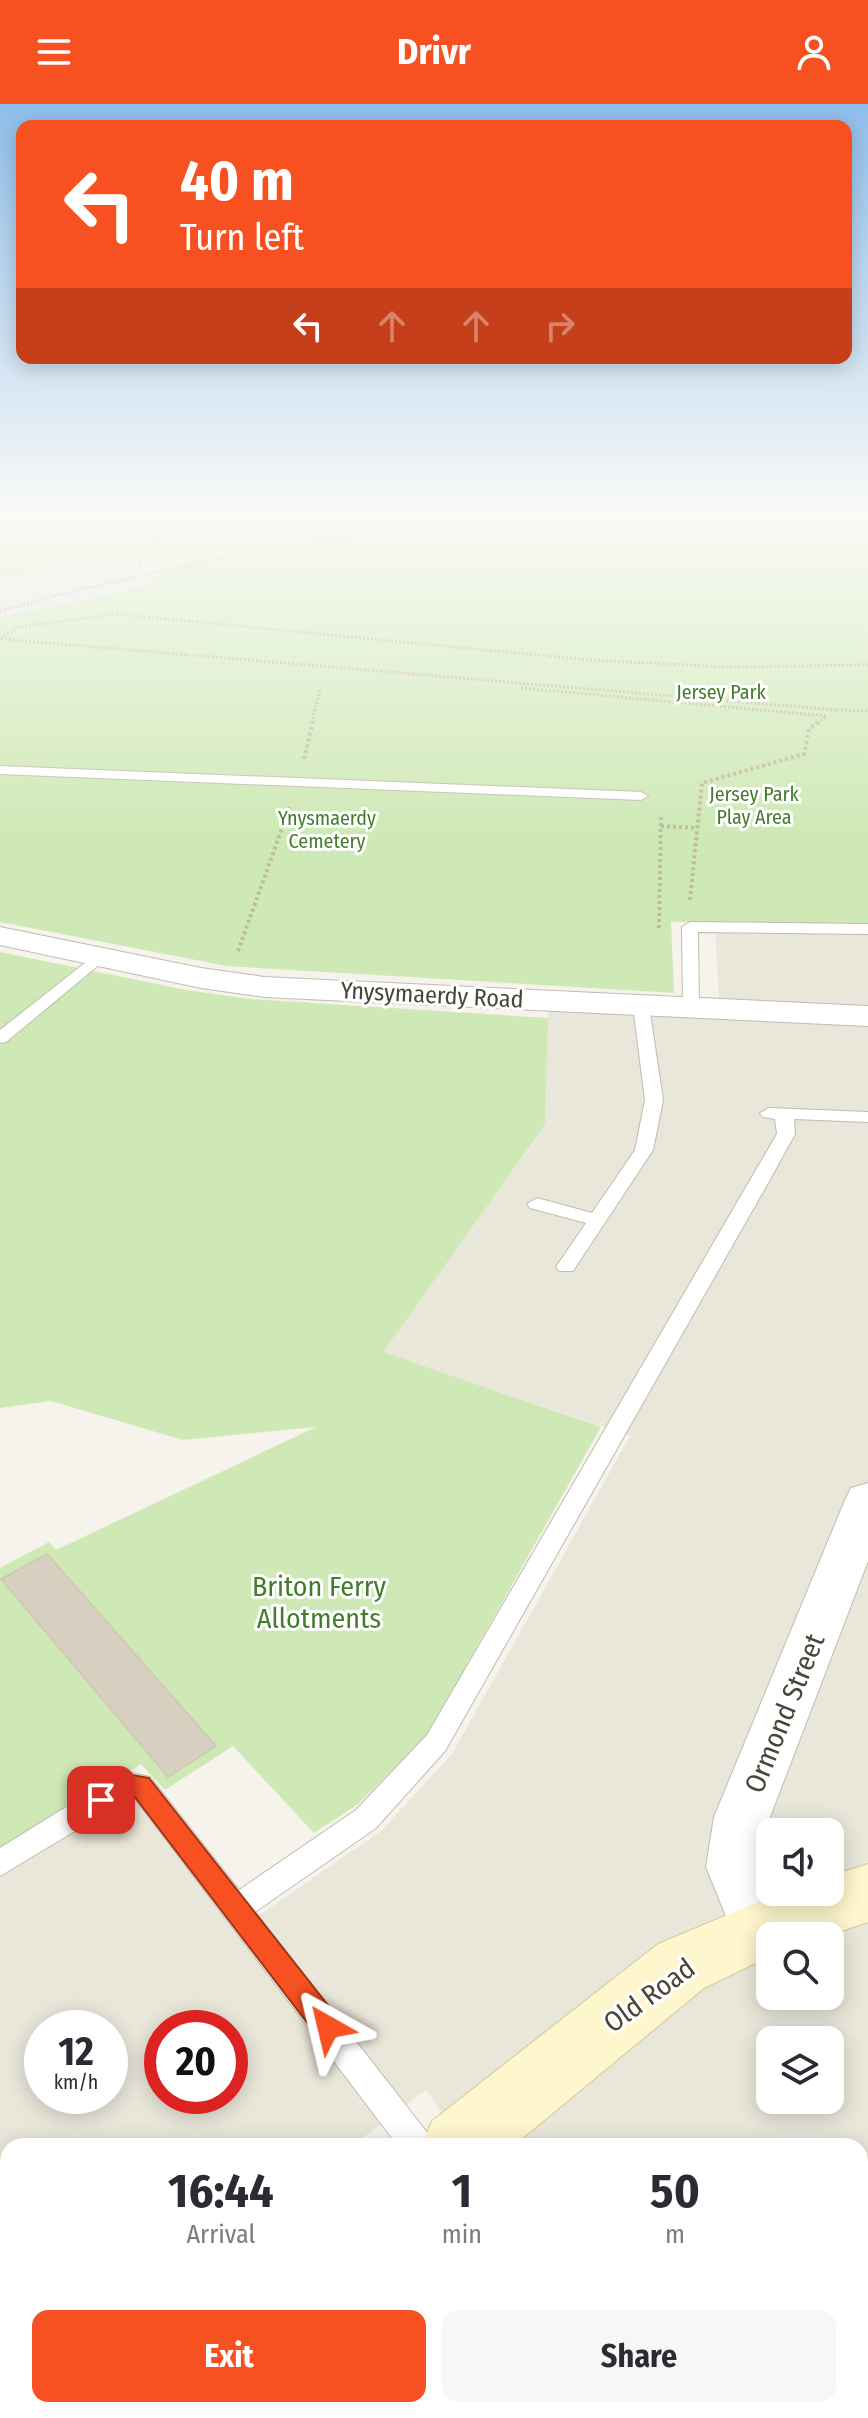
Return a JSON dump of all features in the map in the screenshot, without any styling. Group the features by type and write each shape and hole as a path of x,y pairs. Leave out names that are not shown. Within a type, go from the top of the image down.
{"street":[{"name":"Ynysymaerdy Road","path":"0,936 201,978 264,987 868,1016"},
{"name":"Ormond Street","path":"757,1922 734,1867 742,1817 868,1500"},
{"name":"Old Road","path":"781,1922 868,1893"},
{"name":"Old Road","path":"467,2138 681,1966 756,1931"}],"lane":[{"path":"0,770 641,796"},
{"path":"691,1008 690,927 868,929"},
{"path":"0,1038 100,956"},
{"path":"566,1267 644,1150 654,1100 641,1006"},
{"path":"237,1908 366,1819 436,1743 786,1134 777,1113 868,1117"},
{"path":"537,1204 597,1220"},
{"path":"0,1863 126,1784 140,1785 412,2138"}],"path":[{"path":"0,639 19,627 56,622"},
{"path":"196,622 589,660 714,666 868,665"},
{"path":"0,639 868,711"},
{"path":"0,639 826,716"},
{"path":"246,959 237,950 298,782 320,690"},
{"path":"690,927 702,783 804,754 809,729 837,710"},
{"path":"641,796 662,803 659,937"},
{"path":"661,826 697,828"}],"shaded area":[{"path":"715,927 868,929 868,2138 460,2138 426,2090 363,2138 0,2138 0,1877 130,1794 236,1931 380,1832 452,1754 630,1436 382,1352 545,1126 548,1011 720,1018"}],"green space":[{"name":"Ynysmaerdy Cemetery","path":"0,622 868,622 868,925 671,922 674,993 227,966 0,922"},
{"name":"Briton Ferry Allotments","path":"0,952 186,990 250,999 548,1018 545,1125 383,1352 601,1427 426,1737 358,1804 314,1833 233,1746 165,1790 141,1764 0,1850 0,1568 49,1542 56,1550 316,1427 183,1440 51,1401 0,1408"}],"building":[{"path":"47,1554 216,1746 168,1777 1,1579"}],"route":[{"path":"101,1800 126,1784 140,1785 328,2027"}],"park label":[{"name":"Jersey Park","path":"721,692"},
{"name":"Jersey Park Play Area","path":"754,806"}]}
